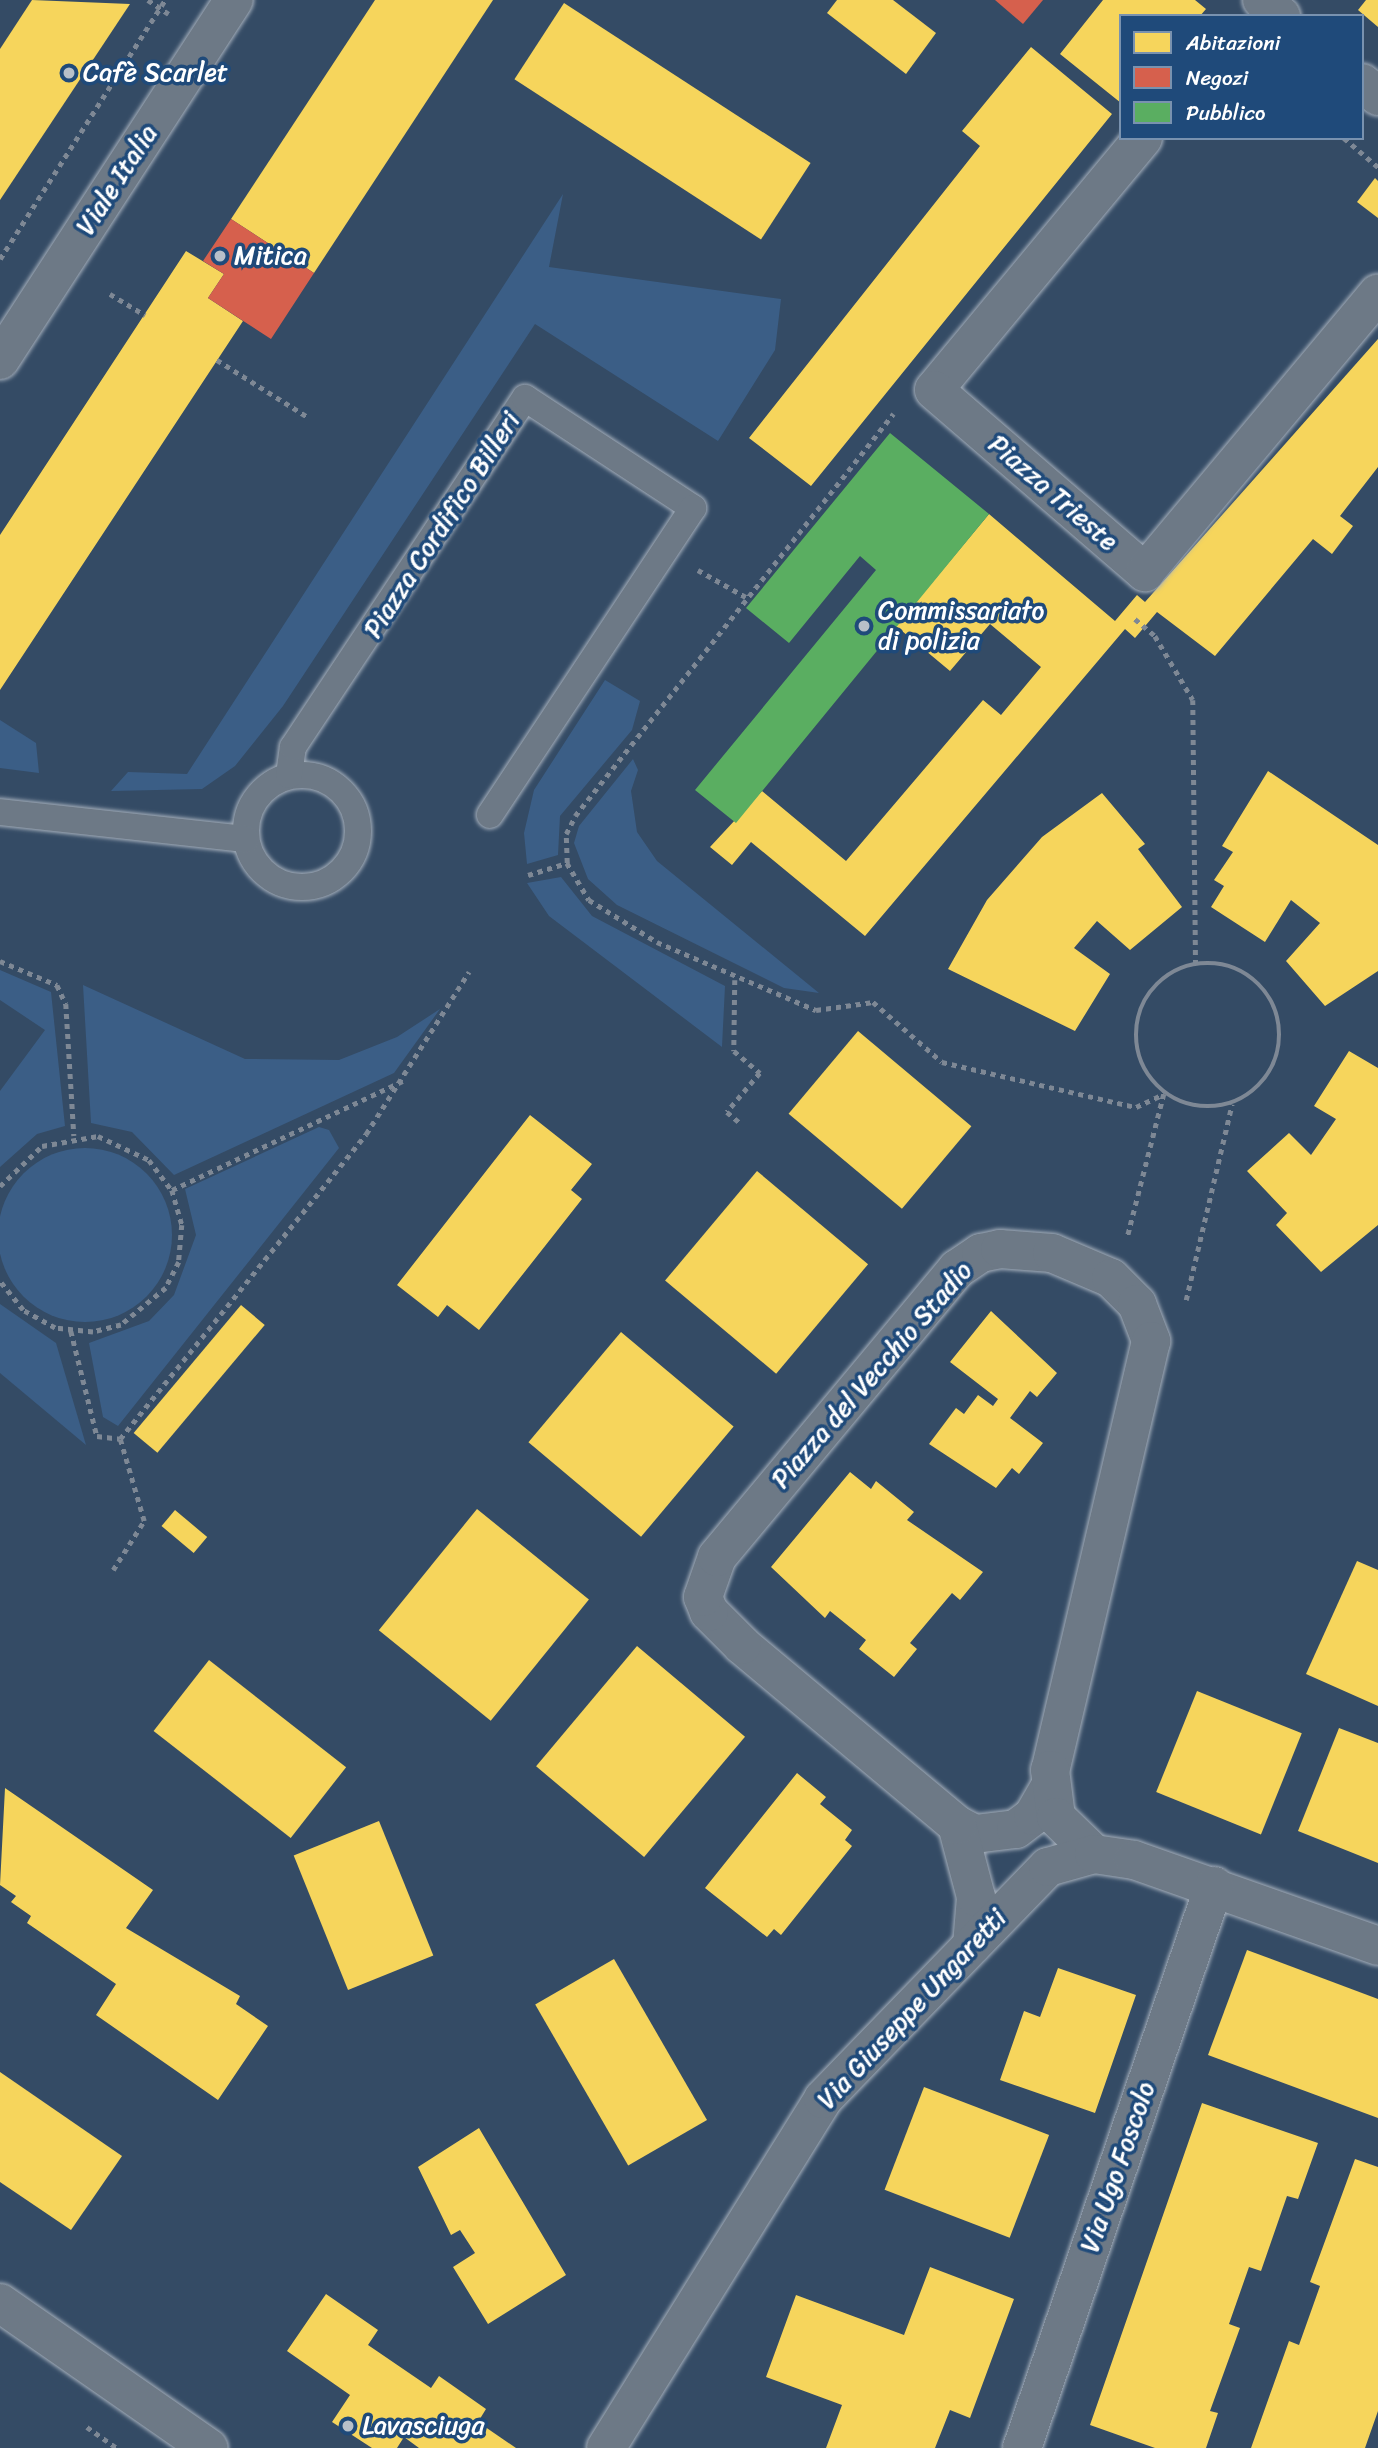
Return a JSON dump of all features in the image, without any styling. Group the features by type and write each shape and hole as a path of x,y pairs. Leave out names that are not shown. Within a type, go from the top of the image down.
{"street":[{"name":"Viale Italia","path":"0,360 234,0"},
{"path":"1246,14 1259,0 1278,14"},
{"path":"1364,85 1378,96"},
{"path":"934,390 1141,140"},
{"path":"1145,572 1378,293"},
{"name":"Piazza Trieste","path":"934,390 1145,572"},
{"name":"Piazza del Vecchio Stadio","path":"1000,1249 1052,1253 1111,1278 1137,1304 1151,1341 1050,1787 1033,1816 1016,1829 975,1834 957,1825 722,1627 704,1604 703,1587 717,1557 957,1269 981,1253 1000,1249"},
{"name":"Piazza del Vecchio Stadio","path":"1050,1787 1060,1825 1094,1854"},
{"path":"957,1825 975,1898 972,1945"},
{"path":"1094,1854 1214,1886 1378,1946"},
{"name":"Via Giuseppe Ungaretti","path":"606,2448 823,2099 1048,1867 1094,1854"},
{"name":"Via Ugo Foscolo","path":"1022,2448 1214,1886"},
{"path":"0,2303 209,2448"}],"lane":[{"name":"Piazza Cordifico Billeri","path":"289,775 287,758 524,398 693,508 491,816"},
{"path":"289,775 323,778 350,799 359,832 346,868 314,887 295,888 262,872 246,839 248,811 258,794 289,775"},
{"path":"0,812 246,839"}],"path":[{"path":"0,259 165,0"},
{"path":"1346,140 1378,167"},
{"path":"110,294 145,315"},
{"path":"217,360 308,417"},
{"path":"934,390 892,415 575,816 566,834 567,863 576,886 601,910 735,980 816,1010 873,1002 942,1062 1136,1107 1164,1094"},
{"path":"665,550 746,597"},
{"path":"1145,572 1124,609 1155,636 1193,700 1196,965"},
{"path":"528,875 567,863"},
{"path":"0,961 57,985 66,1004 74,1136"},
{"path":"1196,965 1239,970 1257,982 1276,1011 1280,1039 1272,1066 1257,1088 1232,1104 1193,1106 1164,1094 1140,1061 1137,1020 1157,985 1196,965"},
{"path":"120,1439 405,1080 469,972"},
{"path":"735,980 734,1051 760,1073 727,1112 740,1123"},
{"path":"172,1190 405,1080"},
{"path":"1119,1242 1128,1234 1164,1094"},
{"path":"1183,1311 1232,1104"},
{"path":"0,1186 22,1158 74,1136 131,1148 172,1190 182,1247 166,1288 121,1325 71,1331 31,1315 0,1282"},
{"path":"71,1331 97,1436 120,1439"},
{"path":"113,1570 144,1521 120,1439"},
{"path":"87,2427 117,2448"}],"shaded area":[{"path":"563,194 549,267 781,299 775,350 718,441 535,324 283,706 235,766 202,789 111,791 128,772 187,774"},
{"path":"605,680 640,701 632,730 560,816 558,855 527,864 524,833 534,790"},
{"path":"0,720 36,743 39,773 0,768"},
{"path":"633,759 638,770 631,791 637,832 657,861 819,993 784,988 617,905 588,879 574,843 579,826"},
{"path":"561,877 592,916 725,986 722,1047 549,916 527,883"},
{"path":"0,970 51,992 65,1126 37,1134 0,1167 0,1091 45,1030 0,1000"},
{"path":"83,985 245,1059 339,1060 397,1037 440,1009 394,1073 174,1175 132,1132 91,1123"},
{"path":"319,1127 329,1130 339,1148 118,1426 103,1417 89,1343 149,1321 174,1295 196,1235 185,1189"},
{"path":"68,1149 102,1149 134,1162 158,1186 171,1218 171,1252 158,1284 134,1308 102,1321 68,1321 36,1308 12,1284 -1,1252 -1,1218 12,1186 36,1162"},
{"path":"0,1304 56,1343 86,1445 0,1373"}],"building: Abitazioni":[{"path":"32,0 130,4 0,200 0,49"},
{"path":"375,0 493,0 314,273 231,219"},
{"path":"837,0 893,0 936,33 906,74 827,13"},
{"path":"1103,0 1195,0 1206,9 1202,14 1119,14 1119,101 1060,54"},
{"path":"1366,0 1378,0 1378,27 1364,14 1358,10"},
{"path":"564,3 811,163 761,239 514,79"},
{"path":"1031,47 1112,114 811,486 749,438 980,146 962,131"},
{"path":"1375,178 1378,181 1378,218 1357,202"},
{"path":"186,251 224,274 208,298 243,321 0,690 0,535"},
{"path":"1378,339 1378,467 1340,516 1353,526 1332,554 1313,539 1215,656 1157,612 1135,638 1125,629 865,936 751,842 732,865 710,847 762,791 846,861 983,700 1001,715 1041,667 990,624 950,671 896,626 989,514 1115,621 1137,595 1145,602"},
{"path":"1268,771 1378,845 1378,971 1325,1006 1286,961 1320,923 1291,900 1265,942 1211,907 1224,886 1214,880 1233,852 1222,846"},
{"path":"1102,793 1145,844 1138,849 1182,907 1130,950 1097,921 1074,948 1110,974 1075,1031 948,969 987,900 1042,837"},
{"path":"858,1031 971,1126 902,1209 789,1114"},
{"path":"1349,1051 1378,1068 1378,1225 1321,1272 1276,1225 1287,1213 1247,1171 1289,1133 1311,1155 1336,1119 1314,1106"},
{"path":"530,1115 592,1164 571,1190 582,1199 479,1330 447,1305 438,1317 397,1285"},
{"path":"757,1171 868,1264 776,1374 665,1281"},
{"path":"241,1305 265,1325 157,1453 134,1433"},
{"path":"991,1311 1057,1373 1037,1397 1030,1391 1010,1418 1043,1443 1019,1474 1012,1468 996,1488 929,1444 956,1408 964,1414 978,1395 993,1406 998,1399 950,1362"},
{"path":"621,1332 734,1426 641,1537 528,1442"},
{"path":"850,1472 871,1489 876,1481 914,1512 907,1520 983,1572 960,1600 952,1593 910,1643 917,1649 894,1677 859,1649 866,1640 830,1611 825,1618 771,1567"},
{"path":"477,1509 589,1600 491,1721 379,1630"},
{"path":"175,1510 207,1537 194,1553 162,1526"},
{"path":"1357,1561 1378,1570 1378,1706 1306,1674"},
{"path":"637,1646 745,1737 644,1857 536,1766"},
{"path":"209,1660 346,1767 291,1838 154,1731"},
{"path":"1197,1691 1302,1733 1261,1834 1156,1792"},
{"path":"1339,1728 1378,1743 1378,1863 1298,1831"},
{"path":"797,1773 826,1797 820,1804 852,1830 845,1840 852,1846 781,1935 774,1929 767,1937 705,1888"},
{"path":"5,1788 153,1890 126,1928 240,1996 236,2004 268,2026 218,2100 96,2015 116,1984 27,1923 31,1916 11,1902 16,1896 0,1885"},
{"path":"379,1821 433,1955 348,1990 294,1855"},
{"path":"1247,1950 1378,1999 1378,2118 1208,2055"},
{"path":"614,1959 707,2120 628,2166 535,2004"},
{"path":"1058,1968 1136,1995 1095,2113 1000,2080 1024,2011 1040,2017"},
{"path":"0,2072 122,2156 71,2230 0,2182"},
{"path":"924,2087 1049,2135 1010,2238 885,2190"},
{"path":"1202,2103 1318,2143 1298,2199 1287,2196 1261,2271 1249,2267 1229,2324 1240,2328 1210,2411 1218,2413 1206,2448 1155,2448 1090,2425"},
{"path":"479,2128 566,2275 488,2324 453,2267 475,2253 460,2230 451,2235 418,2167"},
{"path":"1355,2159 1378,2167 1378,2411 1365,2448 1251,2448 1289,2341 1299,2345 1320,2286 1310,2282"},
{"path":"930,2267 1014,2299 970,2418 950,2410 935,2448 826,2448 842,2405 766,2377 796,2295 904,2335"},
{"path":"326,2294 378,2330 368,2345 431,2388 439,2376 486,2409 478,2422 516,2448 419,2448 404,2437 397,2448 372,2448 332,2422 350,2395 287,2351"}],"building: Negozi":[{"path":"995,0 1043,0 1023,24"},
{"path":"231,219 314,273 271,339 208,298 224,274 203,261"}],"building: Pubblico":[{"name":"Commissariato di polizia","path":"890,433 989,514 736,823 695,790 876,570 860,556 789,643 746,608"}],"place":[{"name":"Cafè Scarlet","path":"69,73"},
{"name":"Mitica","path":"220,256"},
{"name":"Commissariato di polizia","path":"864,626"},
{"name":"Lavasciuga","path":"348,2426"}]}
